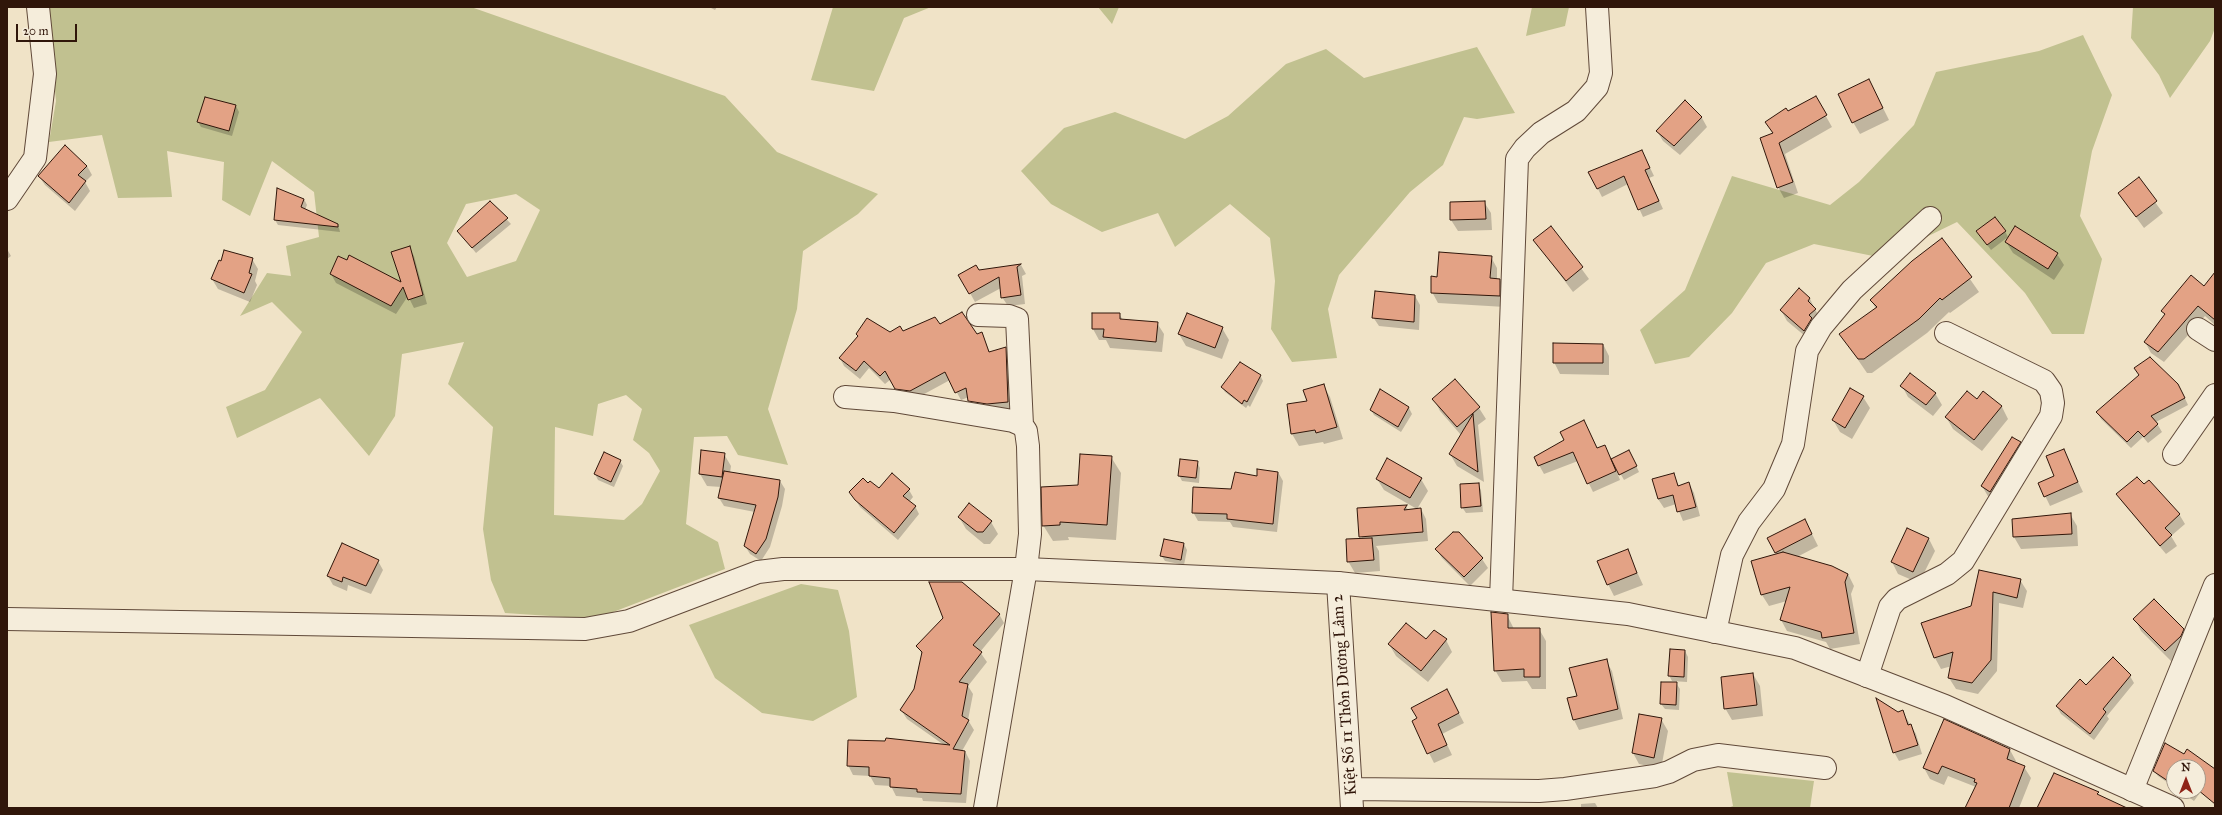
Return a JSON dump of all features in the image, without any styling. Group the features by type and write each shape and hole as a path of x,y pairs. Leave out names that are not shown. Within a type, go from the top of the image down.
{"street":[{"path":"7,199 35,158 45,74 38,7"},
{"path":"1501,600 1517,159 1525,148 1541,133 1576,111 1597,87 1601,73 1597,7"},
{"path":"1715,632 1732,555 1748,522 1774,489 1793,444 1807,351 1821,327 1852,290 1930,218"},
{"path":"978,315 1009,316 1017,319 1022,425 1026,431 1028,446 1030,534 1026,569 985,808"},
{"path":"1867,676 1890,607 1897,599 1948,574 1963,561 2051,416 2051,391 2044,381 1946,333"},
{"path":"2174,454 2215,395"},
{"path":"845,397 894,401 1013,422 1022,425"},
{"path":"7,619 585,629 629,622 758,572 783,569 1026,569 1338,583 1628,614 1795,648 1945,706 2173,808"},
{"name":"Kiệt Số 11 Thôn Dương Lâm 2","path":"1338,583 1352,798"},
{"path":"2132,790 2215,585"},
{"path":"1352,798 1565,789 1655,776 1669,772 1693,760 1718,755 1825,768"}],"green space":[{"path":"47,7 471,7 725,96 777,152 878,194 858,214 803,251 797,309 768,409 788,465 738,455 727,436 694,437 686,524 718,542 725,569 595,619 505,613 491,580 483,529 493,427 448,384 464,342 402,354 395,416 369,456 320,398 237,438 226,407 265,390 302,332 272,302 240,316 267,273 291,276 286,246 319,237 314,192 272,161 250,216 222,200 224,162 167,151 172,197 118,198 102,135 49,142 56,101","holes":["516,194 540,210 516,261 467,277 447,243 466,204","626,395 642,409 633,440 649,453 660,471 642,504 624,520 554,515 555,427 593,436 598,404"]},
{"path":"833,7 931,7 904,18 874,91 811,80"},
{"path":"1098,7 1119,7 1112,24"},
{"path":"1532,7 1569,7 1565,26 1526,36"},
{"path":"2133,7 2215,7 2215,28 2210,41 2170,98 2159,75 2131,38"},
{"path":"2083,35 2112,95 2092,151 2080,216 2102,259 2084,334 2052,334 2025,293 1957,222 1883,258 1814,244 1766,263 1732,313 1689,357 1655,364 1640,330 1685,290 1732,176 1830,205 1859,182 1914,125 1936,72 2039,51"},
{"path":"1477,47 1515,113 1477,119 1464,117 1443,165 1410,192 1339,275 1328,309 1337,358 1292,362 1271,329 1275,281 1270,238 1230,204 1175,247 1158,213 1102,232 1051,204 1021,171 1064,128 1115,112 1185,139 1228,116 1286,64 1326,49 1364,78"},
{"path":"801,584 838,590 849,631 857,697 813,721 762,713 715,678 689,625"},
{"path":"1727,772 1814,781 1810,808 1728,808 1733,806"}],"building":[{"path":"1869,79 1883,108 1852,123 1838,94"},
{"path":"1816,96 1827,115 1779,143 1793,182 1777,188 1760,138 1773,133 1765,122 1786,108 1788,111"},
{"path":"205,97 236,105 229,131 197,122"},
{"path":"1685,100 1702,117 1674,146 1656,131"},
{"path":"65,145 87,166 78,175 86,181 69,203 38,176"},
{"path":"1642,150 1650,168 1645,170 1659,201 1638,210 1624,176 1597,189 1588,172"},
{"path":"2139,177 2157,201 2136,217 2118,193"},
{"path":"277,188 304,199 301,207 338,224 338,227 274,220"},
{"path":"490,201 508,218 472,248 457,231"},
{"path":"1485,201 1486,219 1450,220 1450,202"},
{"path":"1995,217 2006,231 1987,245 1976,231"},
{"path":"1551,226 1583,267 1566,281 1533,240"},
{"path":"2015,226 2058,253 2048,269 2005,242"},
{"path":"1942,238 1972,277 1942,300 1940,298 1919,319 1864,359 1858,359 1839,334 1877,307 1870,300 1912,261"},
{"path":"410,246 423,295 408,300 403,287 391,306 330,274 338,256 347,260 349,255 401,282 391,252"},
{"path":"224,250 253,258 249,273 252,274 244,293 211,279 219,260 221,261"},
{"path":"1439,252 1492,256 1490,278 1500,279 1500,296 1431,293 1431,276 1437,277"},
{"path":"1021,264 1017,267 1021,295 1001,298 999,277 969,294 958,275 976,265 979,270"},
{"path":"2215,272 2215,320 2198,306 2158,352 2144,342 2165,314 2161,311 2191,275 2204,286"},
{"path":"1799,288 1810,298 1808,301 1816,309 1809,315 1812,318 1804,331 1780,310"},
{"path":"1375,291 1415,295 1414,322 1372,318"},
{"path":"962,312 977,334 982,332 989,352 1006,347 1008,402 987,404 968,401 966,388 955,393 945,372 910,391 895,389 885,371 880,376 864,361 856,371 839,358 858,336 856,334 867,318 890,332 900,326 903,331 935,317 940,324"},
{"path":"1092,313 1120,313 1120,319 1158,322 1156,342 1103,337 1104,329 1092,329"},
{"path":"1187,313 1223,327 1215,348 1178,334"},
{"path":"1553,343 1603,344 1603,363 1553,363"},
{"path":"2150,357 2178,384 2185,398 2151,416 2158,424 2144,437 2138,431 2127,442 2096,412 2139,375 2134,368"},
{"path":"1240,362 1261,375 1247,402 1244,400 1242,404 1221,387"},
{"path":"1910,373 1936,393 1926,405 1900,386"},
{"path":"1455,379 1480,407 1457,427 1432,399"},
{"path":"1324,384 1337,427 1316,433 1315,430 1291,434 1287,404 1307,401 1303,390"},
{"path":"1850,388 1864,396 1845,428 1832,420"},
{"path":"1380,389 1409,407 1398,427 1370,410"},
{"path":"1967,391 1977,399 1983,391 2002,406 1974,440 1945,417"},
{"path":"1473,414 1478,472 1449,454"},
{"path":"1584,420 1597,448 1605,445 1616,471 1587,484 1573,452 1538,466 1534,457 1564,440 1560,432"},
{"path":"2012,437 2021,442 1990,492 1981,486"},
{"path":"2064,449 2078,482 2044,497 2038,483 2054,476 2046,456"},
{"path":"701,450 725,453 722,477 699,474"},
{"path":"1629,450 1637,466 1619,475 1611,459"},
{"path":"604,452 621,460 611,482 594,474"},
{"path":"1080,454 1112,456 1107,525 1060,522 1060,525 1042,526 1041,487 1078,485"},
{"path":"1387,458 1422,478 1410,498 1376,479"},
{"path":"1180,459 1198,461 1196,478 1178,476"},
{"path":"1257,469 1278,472 1273,524 1227,519 1227,514 1192,513 1193,487 1231,489 1235,472 1257,476"},
{"path":"724,471 780,480 778,497 766,539 756,554 744,546 756,505 718,498"},
{"path":"892,473 910,489 903,496 916,506 894,533 855,500 849,492 863,478 868,483 870,481 879,488"},
{"path":"1674,473 1678,486 1689,482 1696,507 1677,512 1673,495 1658,499 1652,479"},
{"path":"2137,477 2144,484 2149,480 2180,514 2165,528 2172,535 2160,546 2116,494"},
{"path":"1479,483 1481,506 1461,508 1460,484"},
{"path":"969,503 992,521 983,532 977,532 958,517"},
{"path":"1407,505 1404,510 1421,508 1423,532 1359,537 1357,508"},
{"path":"2071,513 2072,534 2013,537 2012,519"},
{"path":"1805,519 1812,534 1775,553 1767,538"},
{"path":"1907,528 1929,538 1913,572 1891,562"},
{"path":"1453,532 1459,532 1483,558 1464,577 1435,549"},
{"path":"1372,538 1374,560 1347,562 1346,539"},
{"path":"1164,539 1184,543 1181,560 1160,556"},
{"path":"342,543 379,560 366,586 343,577 342,582 327,576"},
{"path":"1628,549 1637,573 1607,585 1597,561"},
{"path":"1783,552 1832,566 1848,574 1845,582 1854,633 1822,638 1821,632 1780,620 1790,587 1761,595 1751,561"},
{"path":"1979,570 2021,579 2017,598 1993,592 1991,660 1972,683 1948,678 1953,652 1934,658 1921,623 1971,606"},
{"path":"929,582 962,582 1000,614 973,645 982,652 959,682 968,684 962,716 969,720 953,749 965,751 961,794 917,792 917,789 890,787 890,778 869,776 869,767 847,766 848,740 885,741 886,738 950,745 900,710 914,689 922,652 916,646 943,618"},
{"path":"2154,599 2184,629 2181,636 2165,651 2133,619"},
{"path":"1491,612 1508,614 1508,628 1540,628 1540,677 1524,677 1524,669 1494,671"},
{"path":"1406,623 1426,639 1434,630 1447,639 1421,671 1388,644"},
{"path":"1670,649 1685,650 1684,677 1668,676"},
{"path":"2113,657 2131,675 2103,709 2106,712 2090,734 2056,706 2080,679 2086,685"},
{"path":"1607,659 1618,709 1573,720 1567,698 1577,696 1569,668"},
{"path":"1753,673 1757,705 1724,709 1721,677"},
{"path":"1661,682 1677,682 1676,705 1660,704"},
{"path":"1447,689 1459,713 1438,724 1447,745 1427,754 1412,721 1417,718 1411,708"},
{"path":"1876,698 1898,712 1903,710 1908,725 1911,724 1918,745 1893,753"},
{"path":"1639,714 1662,718 1654,758 1632,753"},
{"path":"1944,719 2010,749 2007,759 2025,766 2009,808 1965,808 1977,783 1974,782 1975,779 1942,766 1938,774 1923,768"},
{"path":"2165,743 2184,754 2187,749 2201,759 2166,759 2166,780 2153,771"},
{"path":"2206,763 2215,769 2215,804 2206,797"},
{"path":"2054,773 2099,792 2097,794 2127,808 2037,808"}]}
